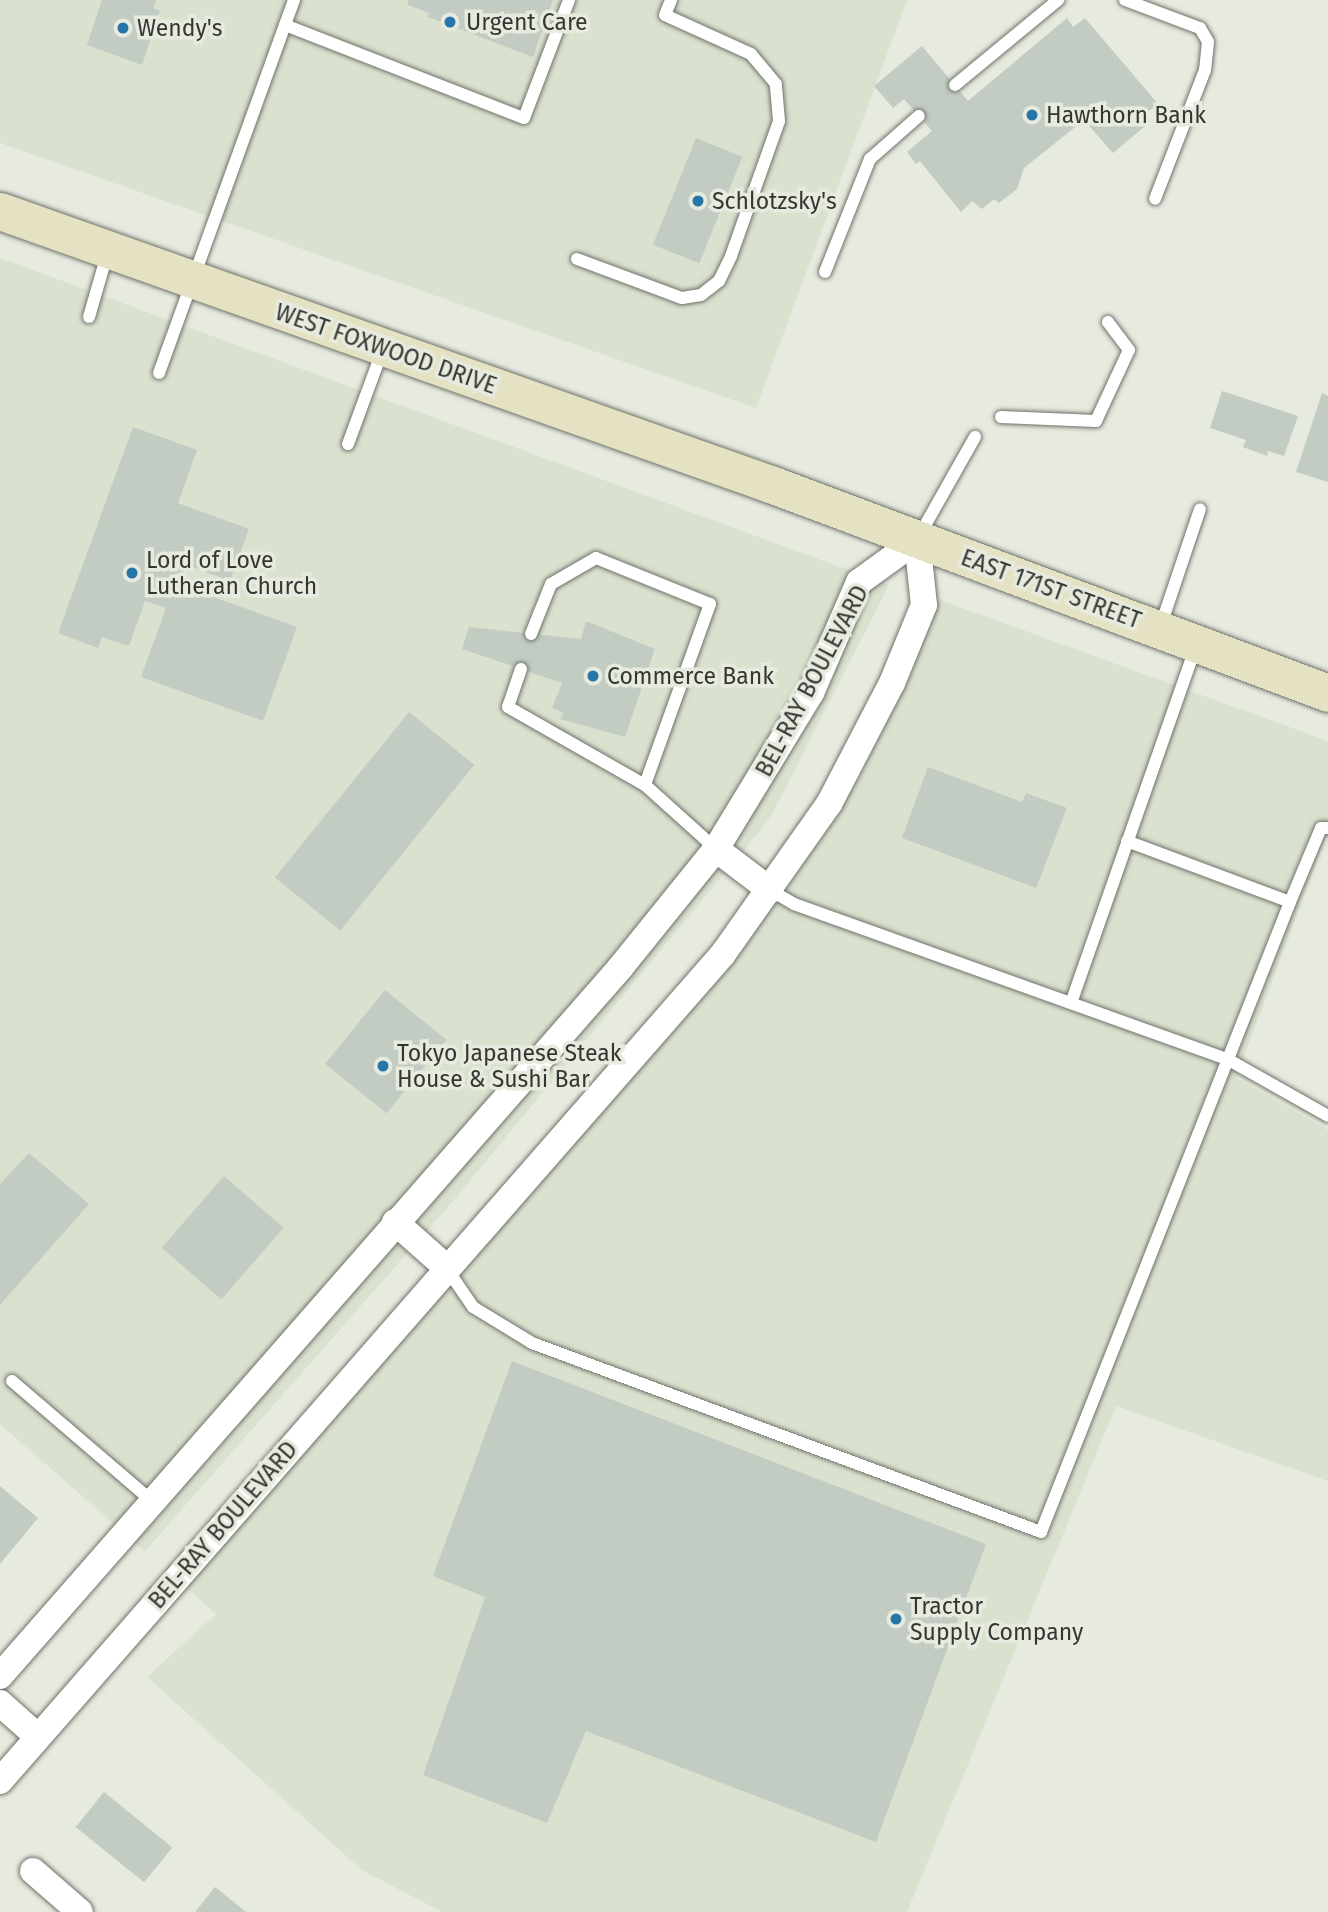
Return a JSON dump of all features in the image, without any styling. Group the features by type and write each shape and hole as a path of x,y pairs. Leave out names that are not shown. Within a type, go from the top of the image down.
{"main road":[{"name":"WEST FOXWOOD DRIVE","path":"0,211 383,349 773,485"},
{"name":"EAST 171ST STREET","path":"773,485 1328,693"}],"street":[{"name":"BEL-RAY BOULEVARD","path":"0,1676 151,1500 620,968 716,849 811,693 859,582 918,540"},
{"name":"BEL-RAY BOULEVARD","path":"0,1781 723,954 829,804 892,683 924,605 918,540"},
{"path":"716,849 770,890"},
{"path":"395,1222 447,1269"},
{"path":"0,1703 38,1737"},
{"path":"33,1871 80,1912"}],"lane":[{"path":"159,373 294,0"},
{"path":"285,25 524,118 569,0"},
{"path":"578,259 682,298 701,295 719,281 740,231 779,121 776,84 751,54 665,15 671,0"},
{"path":"955,85 1058,0"},
{"path":"1125,0 1200,28 1208,42 1205,69 1156,199"},
{"path":"825,272 870,159 919,116"},
{"path":"89,317 108,251"},
{"path":"1001,417 1096,421 1129,350 1108,322"},
{"path":"348,444 383,349"},
{"path":"918,540 975,437"},
{"path":"1159,629 1199,509"},
{"path":"531,634 551,584 596,558 710,604 645,785"},
{"path":"1071,1003 1197,643"},
{"path":"521,669 508,707 645,785 716,849"},
{"path":"447,1269 473,1307 532,1343 1041,1532 1290,902 1321,828 1328,828"},
{"path":"1127,842 1290,902"},
{"path":"770,890 794,904 1227,1059 1328,1116"},
{"path":"12,1381 151,1500"}],"shaded area":[{"path":"0,0 907,0 756,408 0,143"},
{"path":"0,258 889,585 770,818 453,1201 145,1551 0,1424"},
{"path":"940,600 1328,741 1328,831 1236,1078 1328,1130 1328,1481 1116,1406 907,1912 442,1912 362,1870 147,1677 216,1614 185,1586 722,976 860,778"}],"building":[{"name":"Wendy's","path":"102,0 156,0 153,8 160,11 142,65 87,45"},
{"path":"408,0 553,0 533,57 428,17 429,13 408,5"},
{"name":"Hawthorn Bank","path":"1067,18 1073,27 1085,18 1158,104 1145,114 1150,122 1113,153 1084,120 1024,168 1017,189 999,203 994,199 982,209 972,201 961,212 920,161 916,164 907,152 932,131 904,99 893,108 874,86 922,46 968,101"},
{"name":"Schlotzsky's","path":"696,138 742,157 699,263 653,245"},
{"path":"1222,391 1298,416 1284,456 1268,451 1267,456 1243,447 1246,440 1210,428"},
{"path":"1322,393 1328,396 1328,482 1296,472"},
{"name":"Lord of Love Lutheran Church","path":"133,427 197,450 178,503 249,529 230,581 187,565 180,585 297,627 263,721 141,677 166,608 145,601 129,646 102,637 98,648 58,633"},
{"name":"Commerce Bank","path":"586,621 655,649 625,737 560,719 564,713 552,708 562,683 462,649 469,627 581,639"},
{"path":"409,712 474,765 340,930 275,878"},
{"path":"928,767 1022,802 1026,793 1067,808 1036,888 902,838"},
{"path":"385,990 446,1040 387,1114 325,1064"},
{"path":"29,1153 89,1204 0,1305 0,1184"},
{"path":"224,1176 284,1228 221,1300 162,1248"},
{"path":"512,1361 986,1544 876,1842 586,1731 547,1823 423,1775 485,1597 433,1576"},
{"path":"0,1486 38,1518 0,1564"},
{"path":"104,1792 172,1847 144,1882 76,1827"},
{"path":"215,1887 246,1912 195,1912"}],"place":[{"name":"Urgent Care","path":"450,22"},
{"name":"Wendy's","path":"123,28"},
{"name":"Hawthorn Bank","path":"1032,115"},
{"name":"Schlotzsky's","path":"698,201"},
{"name":"Lord of Love Lutheran Church","path":"132,573"},
{"name":"Commerce Bank","path":"593,676"},
{"name":"Tokyo Japanese Steak House & Sushi Bar","path":"383,1066"},
{"name":"Tractor Supply Company","path":"896,1619"}]}
